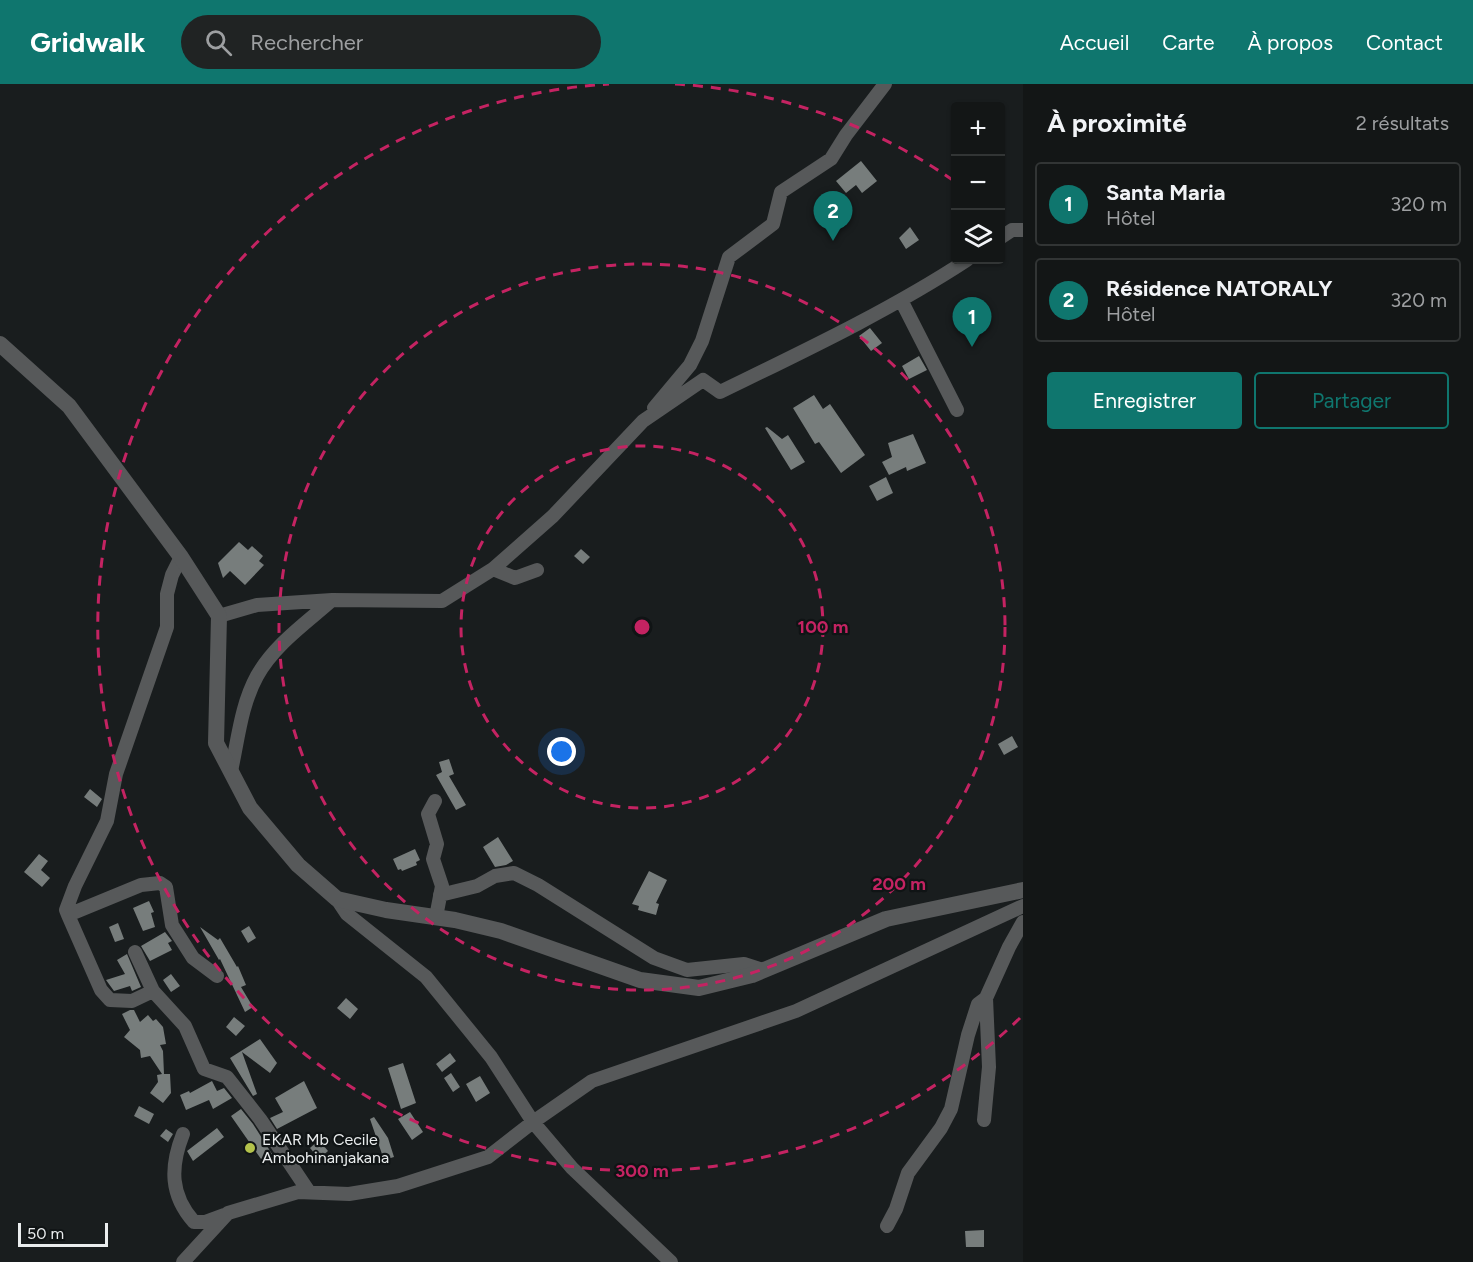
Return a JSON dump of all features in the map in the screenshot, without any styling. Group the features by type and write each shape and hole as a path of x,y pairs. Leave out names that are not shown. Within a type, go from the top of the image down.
{"street":[{"path":"219,616 257,605 332,600 442,601 493,569 553,516 643,421 690,365 702,340 729,257 773,224 781,192 831,159 846,135 885,84"},
{"path":"1005,235 1012,230 1023,230"},
{"path":"643,421 703,380 720,392 852,327 960,264"},
{"path":"901,300 957,410"},
{"path":"0,344 7,356 38,376 69,406 181,557 219,616 216,742 250,808 298,865 337,899 347,914 426,977 491,1057 533,1122 572,1168 671,1262"},
{"path":"153,991 132,1001 110,999 101,990 66,910 75,886 107,821 116,774 167,627 167,594 172,575 181,557"},
{"path":"493,569 515,578 537,570"},
{"path":"231,771 244,708 257,676 278,648 332,600"},
{"path":"435,801 428,814 437,844 433,859 442,886 436,917"},
{"path":"440,895 477,886 495,876 514,873 538,885 654,958 687,970 744,964 763,970"},
{"path":"68,915 141,885 160,883 166,887 172,926 193,958 217,976"},
{"path":"337,899 501,931 640,980 699,988 752,975 886,918 1023,890"},
{"path":"183,1134 174,1162 174,1186 186,1213 194,1222 205,1222 298,1192 349,1194 410,1182 488,1157 592,1081 796,1011 1023,906"},
{"path":"886,1226 896,1209 908,1173 941,1128 951,1109 968,1035 978,1005 986,998 1008,947 1023,922"},
{"path":"135,952 153,991 185,1026 204,1069 227,1077 260,1119 309,1192"},
{"path":"984,1120 989,1067 986,998"},
{"path":"183,1262 228,1213"}],"building":[{"path":"861,161 877,181 862,193 856,185 846,193 836,181"},
{"path":"910,227 919,240 906,249 899,238"},
{"path":"870,328 882,343 871,351 859,336"},
{"path":"919,356 927,370 909,379 902,366"},
{"path":"814,395 823,409 830,404 865,455 841,473 819,442 815,444 793,408"},
{"path":"767,427 782,439 788,435 805,462 791,470 765,428"},
{"path":"913,434 926,463 907,471 906,467 889,475 882,462 892,457 888,443"},
{"path":"886,477 893,493 877,501 869,486"},
{"path":"239,542 248,550 252,546 263,556 259,561 264,565 245,585 230,571 223,578 218,563"},
{"path":"581,549 590,557 583,564 574,556"},
{"path":"1012,736 1018,747 1004,755 998,744"},
{"path":"449,759 454,774 449,776 466,805 456,810 436,775 442,772 439,762"},
{"path":"90,789 102,799 97,807 84,797"},
{"path":"498,837 513,861 495,867 483,847"},
{"path":"415,849 420,860 416,862 417,865 402,871 398,870 393,859"},
{"path":"39,854 48,861 41,870 50,878 42,887 24,872"},
{"path":"649,871 667,880 656,903 659,904 656,915 638,910 639,906 632,904"},
{"path":"149,901 154,912 151,913 155,927 143,931 133,908"},
{"path":"118,923 124,939 115,942 109,927"},
{"path":"249,926 256,938 248,943 241,931"},
{"path":"200,927 218,940 220,938 238,966 246,985 241,987 253,1007 245,1012 220,959"},
{"path":"165,932 172,941 168,943 172,950 150,961 141,946"},
{"path":"127,954 141,987 132,991 130,986 114,991 106,980 125,974 117,960"},
{"path":"171,974 180,986 171,992 163,980"},
{"path":"346,998 358,1009 350,1019 337,1008"},
{"path":"134,1010 140,1022 148,1015 153,1021 156,1019 163,1027 166,1044 160,1045 163,1051 164,1074 170,1074 171,1093 163,1103 150,1093 158,1082 157,1075 162,1074 150,1056 141,1058 140,1050 124,1037 130,1030 122,1014"},
{"path":"234,1017 245,1026 236,1036 226,1027"},
{"path":"260,1039 277,1063 270,1073 242,1052 257,1094 253,1096 230,1058"},
{"path":"450,1053 456,1061 442,1072 436,1064"},
{"path":"403,1063 416,1103 401,1109 388,1068"},
{"path":"451,1073 460,1087 453,1092 444,1078"},
{"path":"480,1076 490,1093 476,1102 466,1084"},
{"path":"212,1081 217,1091 224,1088 232,1098 213,1109 209,1100 186,1110 180,1095 189,1091 190,1093"},
{"path":"304,1081 317,1108 277,1129 270,1118 283,1112 275,1098"},
{"path":"139,1106 154,1114 149,1124 134,1116"},
{"path":"241,1109 272,1154 261,1159 231,1116"},
{"path":"410,1112 423,1132 412,1140 398,1119"},
{"path":"374,1117 388,1138 394,1157 384,1160 370,1119"},
{"path":"217,1128 224,1137 193,1161 187,1151"},
{"path":"166,1129 173,1134 168,1142 160,1136"},
{"path":"319,1140 328,1151 319,1159 310,1148"},
{"path":"984,1230 984,1247 966,1247 965,1231"}],"place":[{"name":"Résidence NATORALY","path":"833,241"},
{"name":"Santa Maria","path":"972,347"},
{"name":"EKAR Mb Cecile Ambohinanjakana","path":"250,1148"}]}
